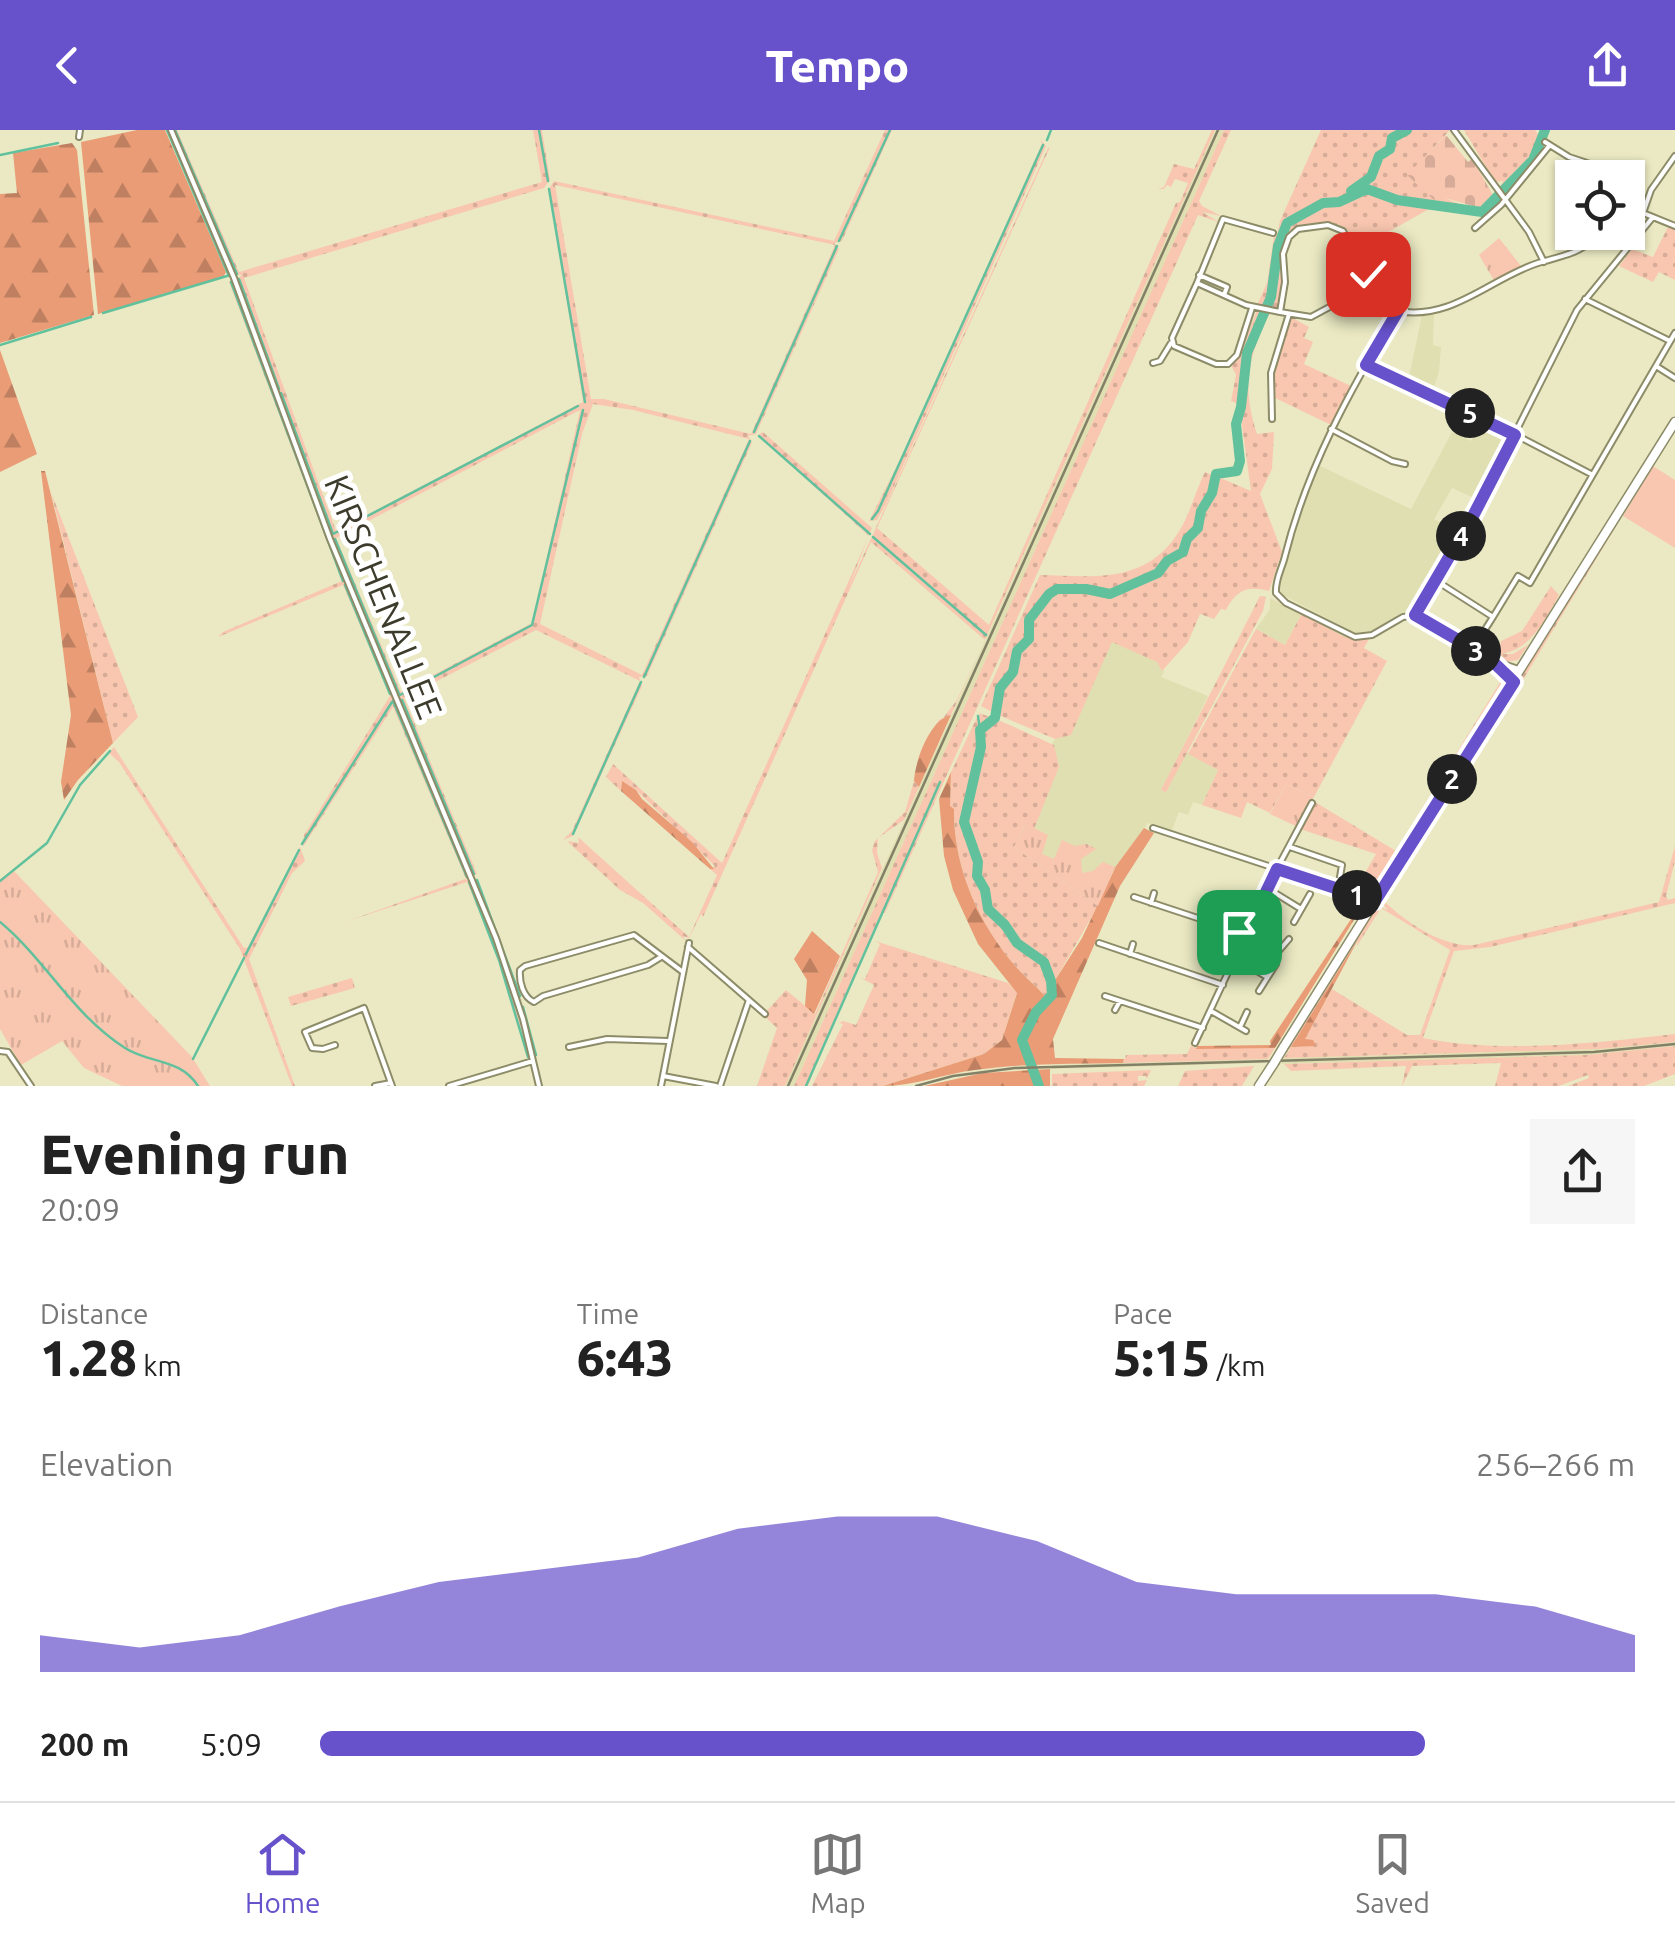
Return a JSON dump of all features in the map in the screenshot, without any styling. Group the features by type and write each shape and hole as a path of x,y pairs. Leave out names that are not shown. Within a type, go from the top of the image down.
{"main road":[{"path":"1260,1086 1675,422"}],"street":[{"path":"79,137 80,130"},
{"name":"KIRSCHENALLEE","path":"171,130 234,278 326,526 496,938 539,1086"},
{"path":"1454,130 1528,232 1544,262"},
{"path":"1475,228 1547,144 1578,160"},
{"path":"1645,205 1675,156"},
{"path":"1645,214 1675,226"},
{"path":"1415,615 1515,435 1584,299 1653,217"},
{"path":"1153,363 1160,361 1171,344 1223,220 1273,233"},
{"path":"1280,312 1286,282 1283,254 1293,232 1322,225 1340,228 1374,282 1398,311 1421,312 1454,305 1544,262 1580,250"},
{"path":"1198,274 1227,287 1224,295"},
{"path":"1197,283 1252,307 1311,318 1374,282"},
{"path":"1584,299 1670,342"},
{"path":"1171,344 1214,364 1227,364 1237,355 1252,307"},
{"path":"1398,311 1316,462 1287,544 1276,593 1286,603 1355,637 1372,635 1403,616 1415,615 1489,658 1521,670"},
{"path":"1272,419 1271,374 1289,314"},
{"path":"1486,628 1518,576 1530,583 1675,333"},
{"path":"1366,365 1592,474"},
{"path":"1656,366 1675,378"},
{"path":"1264,410 1272,409"},
{"path":"1331,429 1405,464"},
{"path":"1435,580 1493,617"},
{"path":"1489,658 1514,682"},
{"path":"1195,1044 1312,803"},
{"path":"1154,828 1375,901"},
{"path":"1289,847 1342,865 1338,889"},
{"path":"1268,888 1301,909"},
{"path":"1151,902 1154,893"},
{"path":"1294,922 1310,894"},
{"path":"1134,897 1246,934 1277,952 1289,939"},
{"path":"661,956 648,965 534,1002 525,995 520,978 523,967 627,936 638,936 683,972"},
{"path":"1099,944 1223,985"},
{"path":"1130,954 1133,944"},
{"path":"661,1086 689,945 765,1014"},
{"path":"1236,958 1267,977"},
{"path":"1259,991 1276,964"},
{"path":"1106,996 1203,1028"},
{"path":"663,1076 718,1086 748,1000"},
{"path":"1115,1010 1120,1001"},
{"path":"335,1045 312,1048 305,1038 306,1030 364,1008 392,1084 375,1086"},
{"path":"1211,1011 1246,1032"},
{"path":"1240,1028 1247,1012"},
{"path":"569,1047 606,1038 670,1041"},
{"path":"0,1051 8,1052 31,1086"},
{"path":"449,1086 534,1061"}],"shaded area":[{"path":"1215,130 1224,130 794,1086 785,1086"},
{"path":"1434,312 1433,345 1441,347 1432,393 1408,382 1422,315"},
{"path":"1481,422 1506,433 1509,440 1478,500 1452,488 1434,519 1459,532 1413,610 1374,630 1355,633 1281,594 1279,584 1318,465 1411,509 1452,432 1471,441"},
{"path":"1270,598 1301,615 1285,645 1256,629 1270,609"},
{"path":"1109,640 1158,662 1165,670 1161,677 1208,696 1182,749 1218,770 1202,805 1193,802 1188,815 1179,812 1172,830 1148,823 1116,866 1098,906 1014,847 1052,744"},
{"path":"1675,1042 1675,1046 1587,1055 1281,1064 1284,1058 1599,1049"},
{"path":"1268,1059 1265,1063 1052,1069 1052,1065"}],"green space":[{"path":"137,130 165,130 226,272 223,278 98,314 81,142"},
{"path":"173,130 177,130 239,272 542,182 533,130 542,130 550,180 544,188 244,278 336,531 583,402 549,189 554,181 834,241 885,130 892,130 842,241 834,243 839,249 756,434 748,436 752,442 750,447 647,676 639,677 642,686 573,836 563,840 572,831 640,681 536,630 404,698 477,874 473,875 332,540 237,279 242,275 234,274","holes":["555,185 835,245 751,434 591,399","593,404 749,439 642,675 540,624 582,434","580,410 532,623 401,692 336,538"]},
{"path":"1215,130 985,640 871,542 703,917 701,914 689,938 683,936 686,941 643,903 620,890 567,841 579,843 578,837 689,937 717,875 710,869 715,866 636,790 622,782 621,791 606,777 613,764 722,863 868,538 849,587 1050,147 877,528 989,625 1188,183 1175,179 1171,187 1158,189 1164,187 1174,164 1194,169"},
{"path":"1224,130 1231,130 1199,201 1221,216 1202,212 1219,222 1198,215 885,913 881,913 808,1086 794,1086"},
{"path":"1321,130 1450,130 1408,175 1445,198 1467,206 1484,206 1496,194 1500,200 1480,216 1452,209 1429,209 1360,248 1347,230 1331,223 1287,232 1281,253 1284,280 1279,307 1269,307 1282,235 1267,304 1257,305 1267,283 1274,236"},
{"path":"1464,130 1535,130 1545,145 1538,160 1505,196 1499,189 1503,181 1495,182"},
{"path":"1446,135 1468,162 1472,159 1493,195 1480,208 1438,196 1434,200 1407,175"},
{"path":"1041,140 1046,146 886,504 877,520 869,521 904,452"},
{"path":"72,143 77,150 94,315 0,343 0,194 17,193 13,153"},
{"path":"1668,227 1675,230 1675,280 1659,272 1653,282 1619,266 1631,250 1653,257"},
{"path":"1499,238 1521,266 1495,282 1479,255"},
{"path":"232,280 327,534 469,878 466,879 393,707 303,847 304,835 390,696 343,585 218,637 342,581 229,282"},
{"path":"1257,310 1270,313 1252,359 1249,402 1257,434 1274,432 1272,469 1260,494 1282,552 1269,591 1244,590 1214,619 1200,614 1188,642 1162,671 1157,662 1112,642 1071,735 1055,739 996,714 1002,686 1014,672 1017,653 1029,640 1031,619 1051,593 1084,590 1110,596 1159,575 1186,553 1187,541 1201,528 1204,508 1215,491 1216,476 1251,491 1241,418 1243,406 1231,401 1236,375 1231,365 1239,356"},
{"path":"1293,318 1309,327 1304,338 1313,342 1304,364 1351,386 1331,425 1273,397 1273,371"},
{"path":"0,350 37,454 0,472"},
{"path":"763,432 872,528 869,536 758,435"},
{"path":"1653,466 1675,480 1675,548 1623,516"},
{"path":"41,471 45,471 113,743 64,800 61,782 71,715"},
{"path":"1205,472 1212,475 1211,490 1199,512 1198,526 1185,538 1180,552 1165,560 1155,573 1112,591 1102,593 1086,586 1071,590 1052,588 1028,617 1027,637 1015,650 1011,669 999,685 994,713 981,706 1040,575 1114,574 1147,563 1181,529"},
{"path":"51,492 138,717 113,743"},
{"path":"1617,522 1425,833 1414,858 1384,901 1426,932 1450,942 1474,945 1659,902 1675,846 1666,896 1668,900 1675,898 1675,903 1490,947 1454,951 1423,1038 1516,1046 1675,1034 1675,1042 1599,1049 1284,1058 1377,906 1388,910 1380,901 1414,856 1422,832","holes":["1381,908 1450,950 1420,1035 1407,1035 1332,989 1304,1040 1292,1047"]},
{"path":"1551,586 1559,595 1536,632 1520,647 1500,654 1513,654 1529,644 1518,660 1505,662 1473,643 1499,651 1501,641 1522,631"},
{"path":"1260,596 1266,597 1263,611 1166,792 1161,790"},
{"path":"1271,598 1345,637 1369,639 1364,648 1387,661 1314,797 1286,784 1270,813 1247,802 1241,818 1202,805 1218,770 1188,754 1256,629 1285,645 1301,615"},
{"path":"1416,618 1499,671 1503,684 1426,809 1367,896 1342,886 1355,890 1376,854 1300,829 1315,802 1396,851 1501,681 1499,675"},
{"path":"980,650 951,715 943,718 957,700"},
{"path":"979,713 993,718 980,727 963,827 972,844 985,909 1002,924 1014,945 1039,960 1050,990 1045,996 1017,968 991,933 971,894 958,852 954,809 950,807 951,772 977,717 980,719"},
{"path":"951,715 919,787 914,781 915,773 925,742 936,724"},
{"path":"996,719 1054,745 1059,767 1034,829 1025,825 1014,847 1098,906 1053,984 1043,962 990,909 987,888 979,877 980,863 966,827 982,745 981,732"},
{"path":"114,747 244,948 248,947 300,847 305,861 292,873 249,959 295,1086 240,949 119,762 109,753"},
{"path":"951,772 950,806 954,809 958,852 971,894 1003,951 1045,996 1082,938 1116,866 1144,828 1154,833 1120,886 1053,1039 1055,1058 1124,1059 1123,1063 993,1068 883,1086 984,1054 1002,1040 1017,993 978,944 953,890 944,856 939,799"},
{"path":"622,781 692,842 714,869 621,791"},
{"path":"914,781 919,787 904,820 878,838 905,812"},
{"path":"1286,784 1314,797 1298,827 1270,814"},
{"path":"1026,824 1048,835 1042,854 1054,859 1062,840 1075,846 1087,844 1096,849 1081,859 1082,873 1093,871 1103,862 1115,867 1098,906 1014,847"},
{"path":"878,838 882,868 785,1086 757,1086 777,1028 763,1015 786,990 815,1014 878,872 872,850"},
{"path":"13,870 192,1057 210,1086 122,1086 84,1068 62,1041 21,1065 0,1029 0,879"},
{"path":"465,879 471,881 498,948 522,1025 518,1026 496,953 467,882 345,922"},
{"path":"1363,901 1275,1048 1196,1049 1271,1045"},
{"path":"812,931 840,956 814,1014 805,1006 807,980 794,959"},
{"path":"1360,936 1305,1039 1313,1040 1316,1046 1291,1047"},
{"path":"875,941 1008,983 1017,992 1002,1040 984,1054 883,1086 812,1086 843,1024 839,1023 856,1025 874,985 861,978 865,979 880,944"},
{"path":"352,978 355,988 291,1006 288,997"},
{"path":"1191,1046 1275,1048 1268,1059 1123,1063 1126,1055 1187,1054"},
{"path":"1675,1046 1675,1074 1644,1086 1568,1086 1589,1078 1588,1075 1559,1086 1495,1086 1501,1063 1412,1066 1402,1086 1406,1066 1291,1071 1284,1064 1587,1055"},
{"path":"1254,1066 1242,1086 1178,1086 1185,1071"},
{"path":"1050,1069 1050,1086 924,1086 983,1073"},
{"path":"1151,1070 1147,1079 1138,1076 1138,1081 1147,1080 1144,1086 1052,1086 1052,1074"}],"waterway":[{"path":"167,130 229,276"},
{"path":"175,130 237,274"},
{"path":"539,130 548,181"},
{"path":"839,241 890,130"},
{"path":"1047,140 1051,130"},
{"path":"1351,191 1371,177 1379,156 1390,149 1392,138 1407,130"},
{"path":"1039,1086 1022,1040 1036,1012 1052,995 1051,981 1044,962 1017,943 988,909 964,822 981,747 980,730 995,718 1000,688 1013,672 1017,651 1029,639 1029,620 1057,589 1110,594 1158,573 1167,561 1183,552 1187,539 1198,528 1216,474 1237,471 1240,461 1236,424 1247,353 1271,297 1278,246 1287,223 1323,203 1339,202 1367,189 1397,200 1482,212 1533,160 1545,130"},
{"path":"0,155 58,143"},
{"path":"872,519 1043,145"},
{"path":"549,189 585,402"},
{"path":"754,432 837,246"},
{"path":"103,313 227,276"},
{"path":"239,279 279,389"},
{"path":"231,282 343,581"},
{"path":"0,345 91,317"},
{"path":"281,393 333,534 578,406"},
{"path":"400,695 532,625 583,410"},
{"path":"759,436 870,534"},
{"path":"644,677 750,441"},
{"path":"873,537 986,635"},
{"path":"335,539 399,694"},
{"path":"345,585 390,694"},
{"path":"573,834 641,682"},
{"path":"402,700 474,874"},
{"path":"393,701 467,877"},
{"path":"302,844 392,702"},
{"path":"978,716 980,730"},
{"path":"0,881 47,843 80,785 110,751"},
{"path":"806,1086 940,782"},
{"path":"246,954 299,850"},
{"path":"477,880 520,996"},
{"path":"469,882 499,960 528,1057"},
{"path":"0,922 106,1034 135,1053 183,1070 198,1086"},
{"path":"193,1059 244,958"},
{"path":"523,1007 536,1055"}],"railway":[{"path":"788,1086 1218,130"},
{"path":"916,1086 953,1076 1015,1068 1594,1052 1675,1044"}],"route":[{"path":"1239,932 1246,934 1277,869 1375,901 1514,682 1489,658 1415,615 1515,435 1366,365 1398,311 1368,274"}]}
